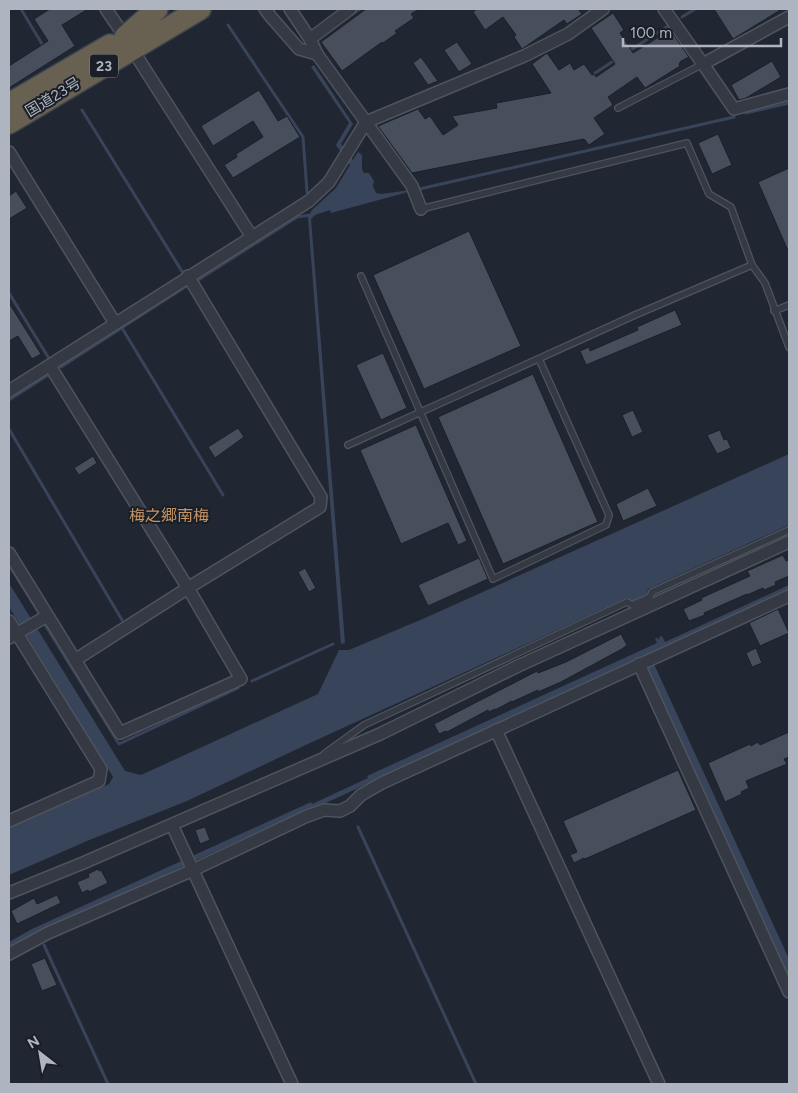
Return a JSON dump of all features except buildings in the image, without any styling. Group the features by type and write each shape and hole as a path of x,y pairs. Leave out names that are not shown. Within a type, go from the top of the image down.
{"highway":[{"path":"128,43 156,9"},
{"name":"国道23号","path":"9,123 128,43 171,9"},
{"name":"国道23号","path":"9,104 128,43 200,9"},
{"path":"128,43 218,9"}],"street":[{"path":"106,9 252,237"},
{"path":"265,9 299,48 317,54"},
{"path":"290,9 310,39 317,54 414,191 421,209"},
{"path":"310,39 350,9"},
{"path":"9,391 309,201 329,182 366,122 533,51 568,34 603,9"},
{"path":"664,9 734,109 789,94"},
{"path":"703,64 789,17"},
{"path":"9,152 115,323"},
{"path":"75,660 320,507 321,497 188,276"},
{"path":"9,553 43,619 75,660 120,733 241,679 188,588 50,366"},
{"path":"9,893 172,825 405,723 518,666 789,542"},
{"path":"9,954 48,933 191,864 324,810 340,811 350,806 361,795 382,783 789,596"},
{"path":"15,634 43,619"},
{"path":"9,621 15,634 101,769 99,781 9,821"},
{"path":"639,664 789,992"},
{"path":"496,730 659,1084"},
{"path":"172,825 292,1084"}],"lane":[{"path":"618,108 703,64"},
{"path":"421,209 686,143 709,194 731,207 752,266 765,283 774,312 789,347"},
{"path":"348,445 636,315 752,266"},
{"path":"360,276 493,579 606,525 609,515 539,359"},
{"path":"774,312 789,305"},
{"path":"304,768 364,725 627,602 632,605 650,597 652,592 789,530"}],"water":[{"path":"314,65 353,124 341,144 353,160 358,152 362,155 362,169 364,173 369,173 374,181 373,186 376,193 419,189 331,213 330,210 315,215 311,219 345,643 341,644 308,218 312,210 336,188 350,165 336,145 349,123 311,67"},
{"path":"789,454 789,525 648,589 647,594 633,601 627,598 187,801 9,875 9,828 109,784 113,777 9,607 9,583 125,771 141,775 318,694 339,650 349,650 425,618"},
{"path":"789,585 789,590 677,641 654,664 789,959 789,978 647,667 640,658 57,924 9,948 9,942 32,929 368,778 367,776 657,643 655,639 660,640 659,637 662,636 665,642"}],"waterway":[{"path":"21,9 42,44"},
{"path":"352,14 360,9"},
{"path":"682,17 695,9"},
{"path":"228,25 303,137 307,192"},
{"path":"629,51 668,26"},
{"path":"595,73 615,60"},
{"path":"746,113 789,103"},
{"path":"82,110 183,273"},
{"path":"415,190 734,117"},
{"path":"198,280 297,217 311,215"},
{"path":"61,367 185,287"},
{"path":"9,293 48,357"},
{"path":"122,328 223,495"},
{"path":"9,400 48,375"},
{"path":"9,429 122,620"},
{"path":"9,565 39,613"},
{"path":"44,623 119,744 238,688"},
{"path":"252,681 333,644"},
{"path":"358,827 476,1084"},
{"path":"44,945 108,1084"}],"district":[{"name":"梅之郷南梅","path":"169,515"}]}
